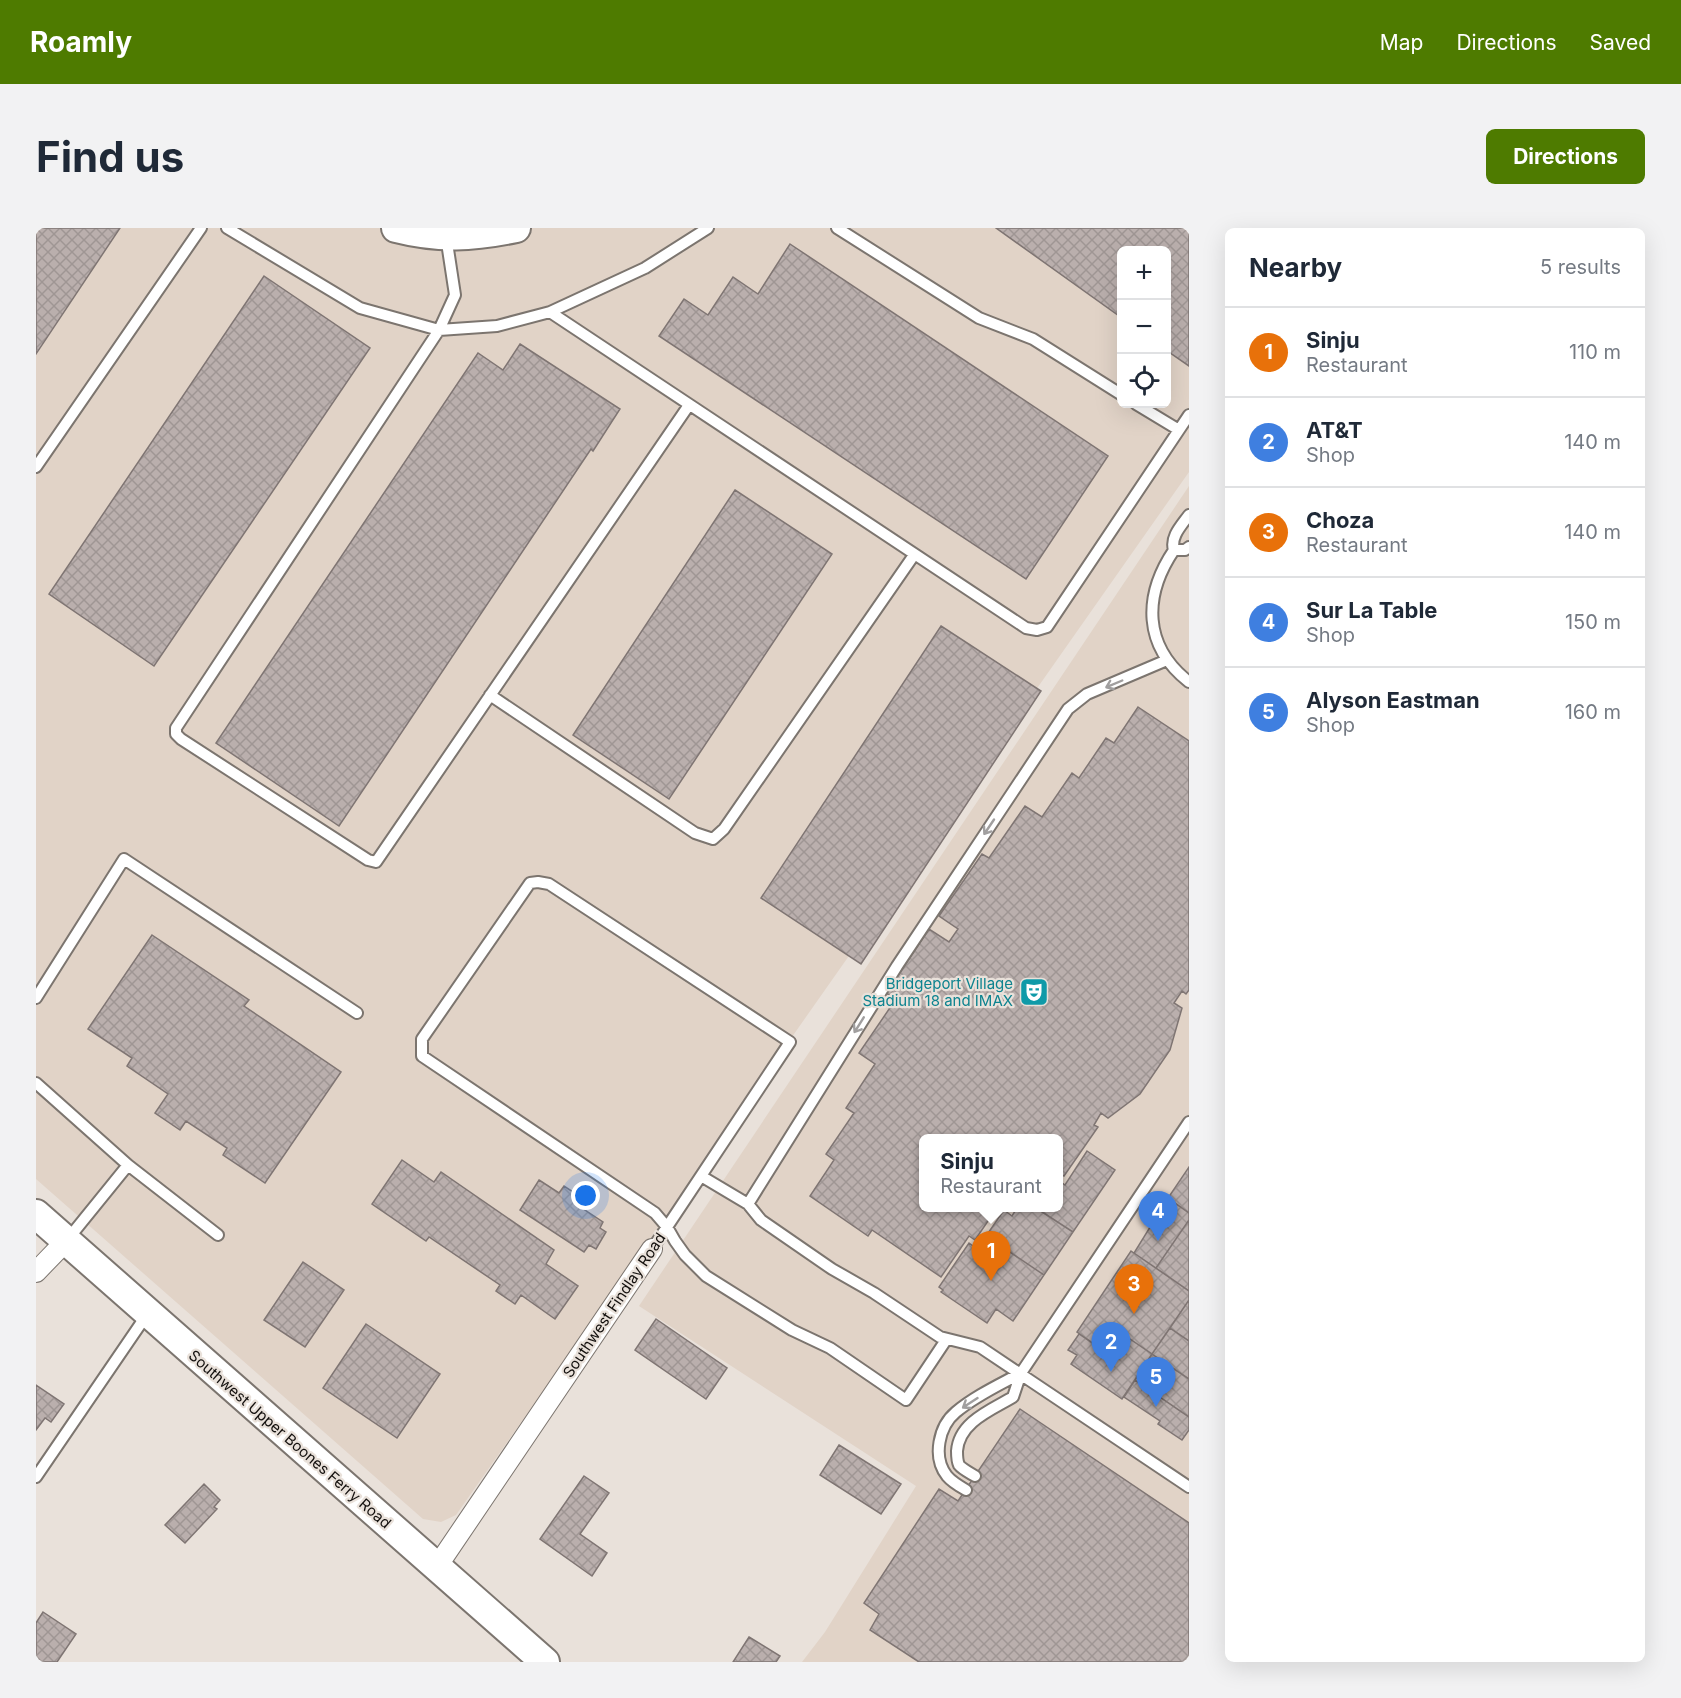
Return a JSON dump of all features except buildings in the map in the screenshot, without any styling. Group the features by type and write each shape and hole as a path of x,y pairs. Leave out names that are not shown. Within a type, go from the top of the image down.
{"main road":[{"path":"396,228 420,234 446,236 473,236 516,228"},
{"name":"Southwest Upper Boones Ferry Road","path":"36,1214 545,1662"}],"street":[{"path":"36,1272 66,1241"},
{"name":"Southwest Findlay Road","path":"436,1568 652,1249"}],"lane":[{"path":"36,466 201,228"},
{"path":"227,228 360,308 440,330 497,326 550,312 645,268 708,228"},
{"path":"837,228 979,318 1033,339 1117,392"},
{"path":"446,236 455,295 440,330 176,728 176,734 181,740 368,860 376,862 689,405"},
{"path":"550,312 914,555 1026,628 1037,630 1047,627 1189,415"},
{"path":"1143,408 1179,430"},
{"path":"1189,515 1174,536 1172,543 1174,550 1155,586 1152,614 1156,637 1167,660 1189,682"},
{"path":"1174,550 1185,550 1189,547"},
{"path":"490,695 695,833 712,839 724,829 914,555"},
{"path":"748,1204 897,966 1068,709 1087,694 1167,660"},
{"path":"36,998 124,859 357,1013"},
{"name":"Southwest Findlay Road","path":"652,1249 667,1227 701,1176 790,1042 549,884 530,883 422,1039 422,1056 655,1213 667,1227"},
{"path":"36,1083 128,1165 218,1235"},
{"path":"975,1476 960,1465 957,1456 962,1432 980,1416 1012,1397 1021,1373 1189,1122"},
{"path":"66,1241 128,1165"},
{"path":"701,1176 748,1204 761,1220 832,1269 946,1340 980,1347 1189,1487"},
{"path":"667,1227 685,1255 706,1276 792,1330 830,1348 906,1400 946,1340"},
{"path":"36,1477 148,1313"},
{"path":"966,1490 946,1475 940,1463 940,1439 946,1425 954,1413 971,1401 1021,1373"}],"shaded area":[{"path":"36,228 1189,228 1189,472 456,1515 441,1522 423,1519 36,1179"},
{"path":"1189,486 1189,1662 802,1662 825,1632 916,1486 639,1306"}],"place":[{"name":"Bridgeport Village Stadium 18 and IMAX","path":"1034,992"},
{"name":"Sur La Table","path":"1158,1241"},
{"name":"Sinju","path":"991,1281"},
{"name":"Choza","path":"1134,1314"},
{"name":"AT&T","path":"1111,1372"},
{"name":"Alyson Eastman","path":"1156,1407"}]}
